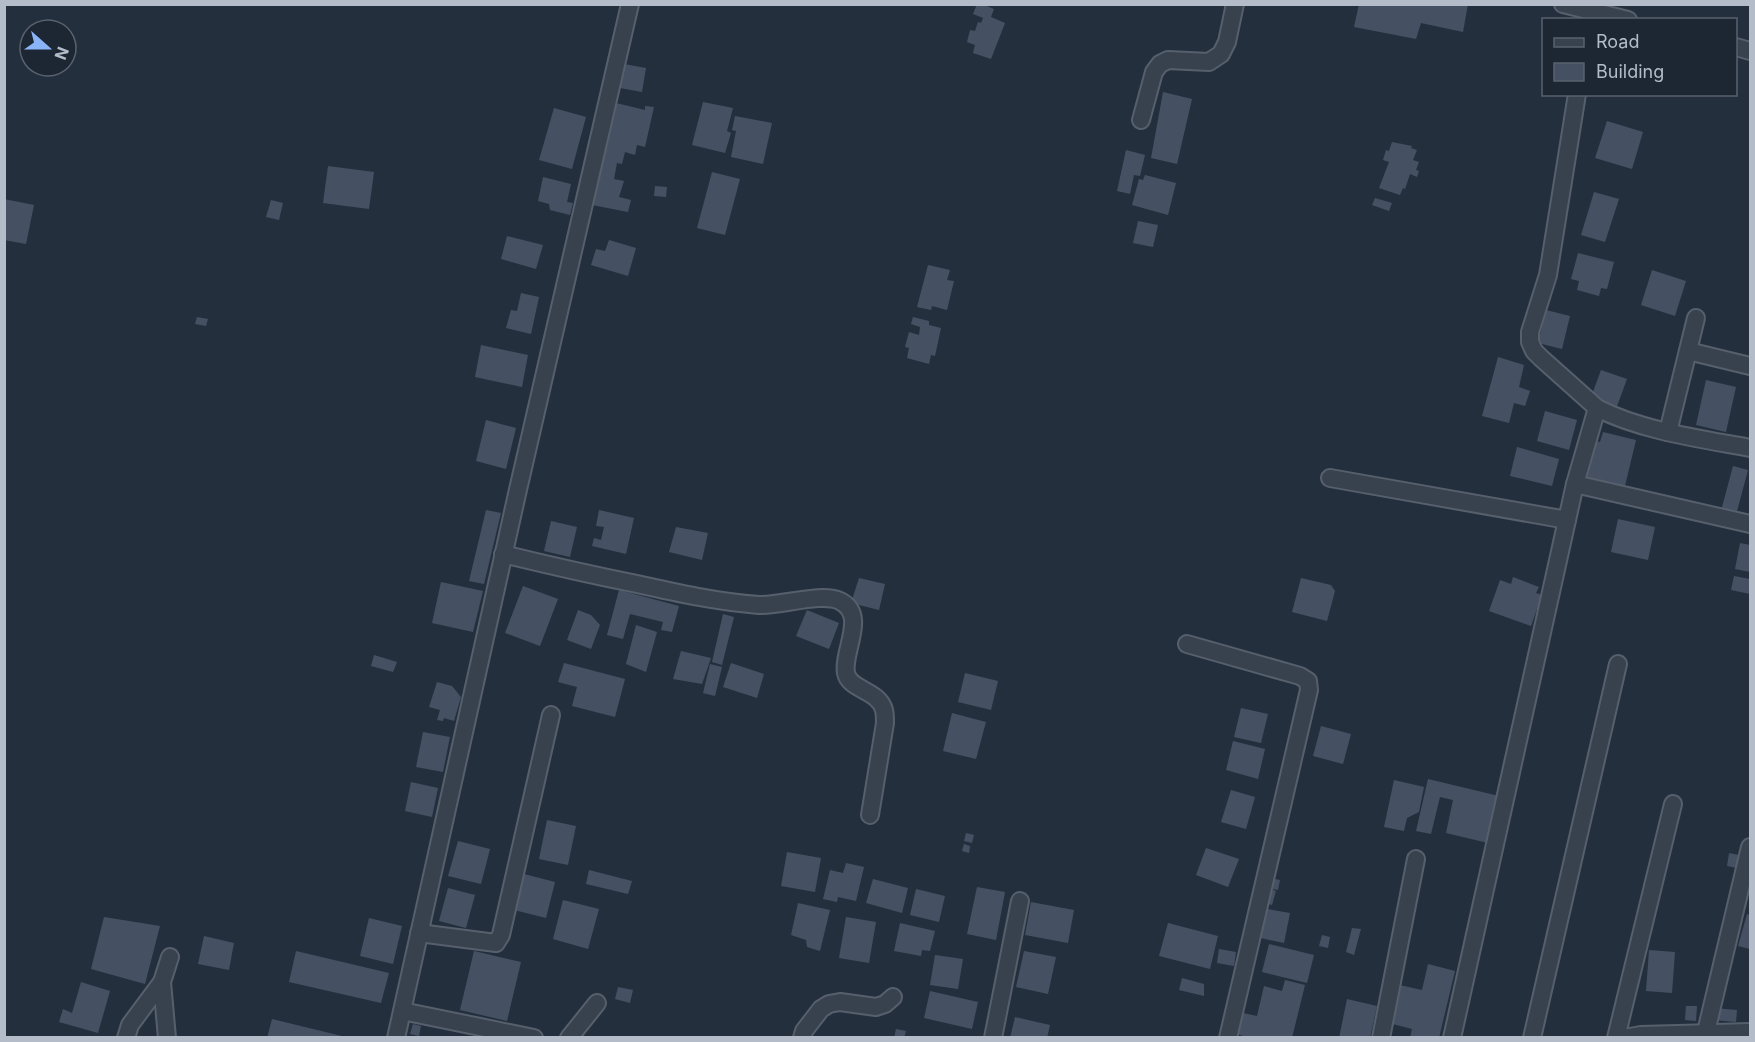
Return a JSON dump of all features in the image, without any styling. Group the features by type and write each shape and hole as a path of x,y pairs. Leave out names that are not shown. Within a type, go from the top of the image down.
{"street":[{"path":"396,1038 503,554 630,4"},
{"path":"1141,120 1154,72 1160,63 1168,60 1209,62 1221,54 1227,42 1235,4"},
{"path":"1563,4 1584,14 1613,18"},
{"path":"1577,96 1548,274 1530,332 1530,342 1534,351 1598,408 1608,413 1668,432 1750,448"},
{"path":"1668,432 1696,318"},
{"path":"1688,351 1750,366"},
{"path":"1452,1038 1575,484 1598,408"},
{"path":"1330,478 1567,520"},
{"path":"1575,484 1750,524"},
{"path":"503,554 694,597 760,605 826,598 841,602 850,612 854,625 846,676 854,685 874,695 884,708 885,723 870,815"},
{"path":"1187,644 1300,676 1308,681 1309,690 1228,1038"},
{"path":"1532,1038 1618,664"},
{"path":"419,933 496,943 501,934 551,715"},
{"path":"1616,1038 1673,804"},
{"path":"1706,1032 1750,847"},
{"path":"1381,1038 1416,860"},
{"path":"993,1038 1020,901"},
{"path":"126,1038 130,1025 162,982 170,957"},
{"path":"162,982 167,1038"},
{"path":"802,1038 804,1031 821,1009 830,1004 840,1002 876,1007 885,1004 893,997"},
{"path":"569,1038 597,1003"},
{"path":"402,1011 534,1038"},
{"path":"1624,1038 1641,1035 1750,1032"}],"building":[{"path":"977,4 994,9 991,17 1005,23 991,59 973,53 975,45 967,42 970,30 975,31 978,22 981,23 983,18 973,14"},
{"path":"1359,4 1468,4 1463,32 1421,23 1416,39 1354,27"},
{"path":"624,64 646,68 642,92 620,88"},
{"path":"1163,92 1192,99 1177,164 1151,158"},
{"path":"703,102 733,108 727,131 731,133 725,153 692,145"},
{"path":"616,103 645,110 645,106 654,107 645,147 637,145 635,155 625,152 622,164 617,163 614,179 624,181 619,197 631,200 628,212 592,205"},
{"path":"554,108 586,117 572,169 539,160"},
{"path":"735,116 772,123 763,164 731,157 736,131 732,130"},
{"path":"1607,121 1643,132 1632,169 1595,158"},
{"path":"1392,142 1412,146 1411,148 1417,150 1413,160 1419,162 1416,170 1419,171 1417,177 1410,174 1405,189 1403,188 1400,195 1379,188 1389,162 1383,160"},
{"path":"1126,150 1145,155 1140,176 1134,175 1130,194 1117,191"},
{"path":"328,166 374,172 369,209 323,203"},
{"path":"712,172 740,179 725,235 697,228"},
{"path":"1145,175 1176,183 1168,215 1132,205 1139,179 1143,180"},
{"path":"543,177 571,184 567,202 573,203 570,215 550,210 549,204 538,201"},
{"path":"655,186 667,187 666,197 654,196"},
{"path":"1594,192 1619,199 1605,242 1581,235"},
{"path":"1375,198 1392,203 1389,211 1372,205"},
{"path":"4,199 34,205 26,244 4,240"},
{"path":"271,200 283,203 279,220 266,217"},
{"path":"1138,221 1158,225 1153,247 1133,243"},
{"path":"507,236 543,245 536,269 501,259"},
{"path":"609,240 636,248 628,276 591,265 596,249 605,251"},
{"path":"1578,253 1614,262 1607,289 1601,288 1599,296 1577,290 1579,281 1571,279"},
{"path":"928,265 950,270 947,280 954,281 947,310 932,306 931,310 917,307"},
{"path":"1652,270 1686,281 1675,316 1641,305"},
{"path":"521,293 539,297 531,334 506,328 511,310 517,311"},
{"path":"1546,310 1570,316 1562,349 1538,343"},
{"path":"197,317 208,319 206,326 195,324"},
{"path":"913,317 929,321 929,325 941,328 935,356 931,355 929,364 907,358 909,348 905,347 909,332 919,335 920,327 911,324"},
{"path":"481,345 528,355 522,387 475,377"},
{"path":"1498,357 1524,365 1519,387 1530,391 1525,406 1514,403 1509,423 1482,416"},
{"path":"1601,370 1627,379 1616,409 1590,400"},
{"path":"1706,380 1736,387 1726,432 1696,425"},
{"path":"1545,411 1577,420 1569,450 1537,441"},
{"path":"486,420 516,428 506,469 476,461"},
{"path":"1603,432 1636,440 1625,486 1587,477 1595,441 1600,442"},
{"path":"1517,447 1559,459 1552,486 1510,476"},
{"path":"1733,466 1748,470 1736,515 1721,511"},
{"path":"486,510 501,513 484,584 469,581"},
{"path":"599,510 634,518 626,554 592,546 594,538 601,540 604,527 596,526"},
{"path":"1618,519 1655,527 1648,560 1611,552"},
{"path":"551,521 577,527 570,557 544,551"},
{"path":"676,527 708,533 702,560 669,552"},
{"path":"1740,543 1750,545 1750,572 1735,569"},
{"path":"1734,576 1750,579 1750,594 1731,590"},
{"path":"1513,577 1539,587 1536,593 1542,595 1531,626 1489,611 1500,580 1511,584"},
{"path":"859,578 885,584 879,610 851,603"},
{"path":"1301,578 1331,585 1335,591 1327,621 1292,612"},
{"path":"441,582 483,591 473,632 432,623"},
{"path":"523,586 558,599 540,646 505,633"},
{"path":"619,590 679,606 672,632 661,630 663,622 630,614 623,639 607,635"},
{"path":"578,610 591,615 600,625 591,649 567,640"},
{"path":"807,610 839,623 829,649 796,636"},
{"path":"723,614 734,617 722,665 712,662"},
{"path":"636,625 657,632 646,672 626,664"},
{"path":"681,651 711,658 702,684 673,679"},
{"path":"374,655 397,662 393,672 371,666"},
{"path":"564,663 625,679 615,717 572,706 577,687 558,682"},
{"path":"731,663 764,674 757,698 723,687"},
{"path":"710,664 722,667 715,696 703,693"},
{"path":"965,673 998,681 991,710 958,702"},
{"path":"437,682 452,686 461,697 454,721 444,718 443,721 437,720 440,710 429,707"},
{"path":"1241,708 1268,714 1261,743 1234,737"},
{"path":"952,713 986,722 976,759 943,751"},
{"path":"1321,726 1351,734 1343,764 1313,756"},
{"path":"423,732 450,737 443,772 416,767"},
{"path":"1233,741 1265,749 1258,779 1226,770"},
{"path":"1428,779 1499,796 1488,843 1446,833 1453,800 1440,797 1431,834 1416,831"},
{"path":"1394,780 1424,787 1419,812 1407,818 1404,831 1384,827"},
{"path":"411,782 438,788 432,817 405,811"},
{"path":"1231,790 1255,797 1246,829 1221,822"},
{"path":"547,820 576,826 568,865 539,859"},
{"path":"966,833 974,835 972,843 964,841"},
{"path":"458,841 490,849 481,884 448,876"},
{"path":"964,844 970,846 969,853 962,851"},
{"path":"1206,848 1239,859 1228,887 1196,875"},
{"path":"787,852 821,858 815,892 781,886"},
{"path":"1729,853 1739,855 1737,868 1727,866"},
{"path":"846,863 864,867 856,901 838,897 837,902 823,899 830,870 843,873"},
{"path":"589,870 632,881 628,894 586,884"},
{"path":"524,874 555,882 546,918 514,910"},
{"path":"1270,878 1280,880 1278,890 1268,888"},
{"path":"873,879 908,888 902,913 866,903"},
{"path":"977,887 1005,892 996,940 967,934"},
{"path":"448,888 475,895 466,928 439,921"},
{"path":"1268,888 1276,891 1272,905 1263,903"},
{"path":"916,889 945,896 939,922 910,915"},
{"path":"563,900 599,909 588,949 553,939"},
{"path":"1031,902 1074,910 1068,943 1025,935"},
{"path":"798,903 830,910 820,951 807,947 806,940 791,935"},
{"path":"1262,908 1290,913 1284,943 1256,937"},
{"path":"1747,914 1750,915 1750,949 1738,946"},
{"path":"104,917 160,926 145,984 91,969"},
{"path":"846,917 876,922 869,963 839,958"},
{"path":"369,918 402,926 393,964 360,956"},
{"path":"900,923 935,931 930,951 922,950 921,956 894,951"},
{"path":"1168,923 1218,936 1210,969 1159,956"},
{"path":"1352,928 1361,929 1354,955 1346,952"},
{"path":"1322,935 1330,937 1328,948 1319,946"},
{"path":"204,936 234,943 229,970 198,964"},
{"path":"1269,944 1314,955 1307,983 1262,972"},
{"path":"1219,949 1236,952 1234,966 1217,963"},
{"path":"1649,950 1675,952 1672,993 1646,991"},
{"path":"296,951 389,973 381,1003 289,982"},
{"path":"474,951 521,962 507,1021 460,1010"},
{"path":"1024,951 1056,957 1048,994 1016,987"},
{"path":"935,955 963,959 958,989 930,985"},
{"path":"1428,964 1455,971 1439,1038 1410,1038 1412,1029 1385,1022 1395,984 1422,990"},
{"path":"1182,978 1204,984 1204,996 1179,990"},
{"path":"1285,980 1305,985 1292,1038 1249,1038 1237,1034 1243,1013 1257,1016 1264,986 1282,991"},
{"path":"81,982 110,991 98,1033 59,1022 63,1009 72,1013"},
{"path":"618,987 633,990 630,1003 615,999"},
{"path":"930,991 978,1002 972,1029 924,1018"},
{"path":"1347,999 1377,1006 1370,1038 1339,1038"},
{"path":"1686,1006 1697,1006 1696,1021 1685,1020"},
{"path":"1714,1008 1737,1010 1736,1022 1713,1020"},
{"path":"1015,1017 1050,1025 1047,1038 1010,1038"},
{"path":"272,1019 346,1037 346,1038 267,1038"},
{"path":"413,1024 421,1026 419,1036 410,1034"},
{"path":"896,1029 906,1031 904,1038 894,1038"}]}
